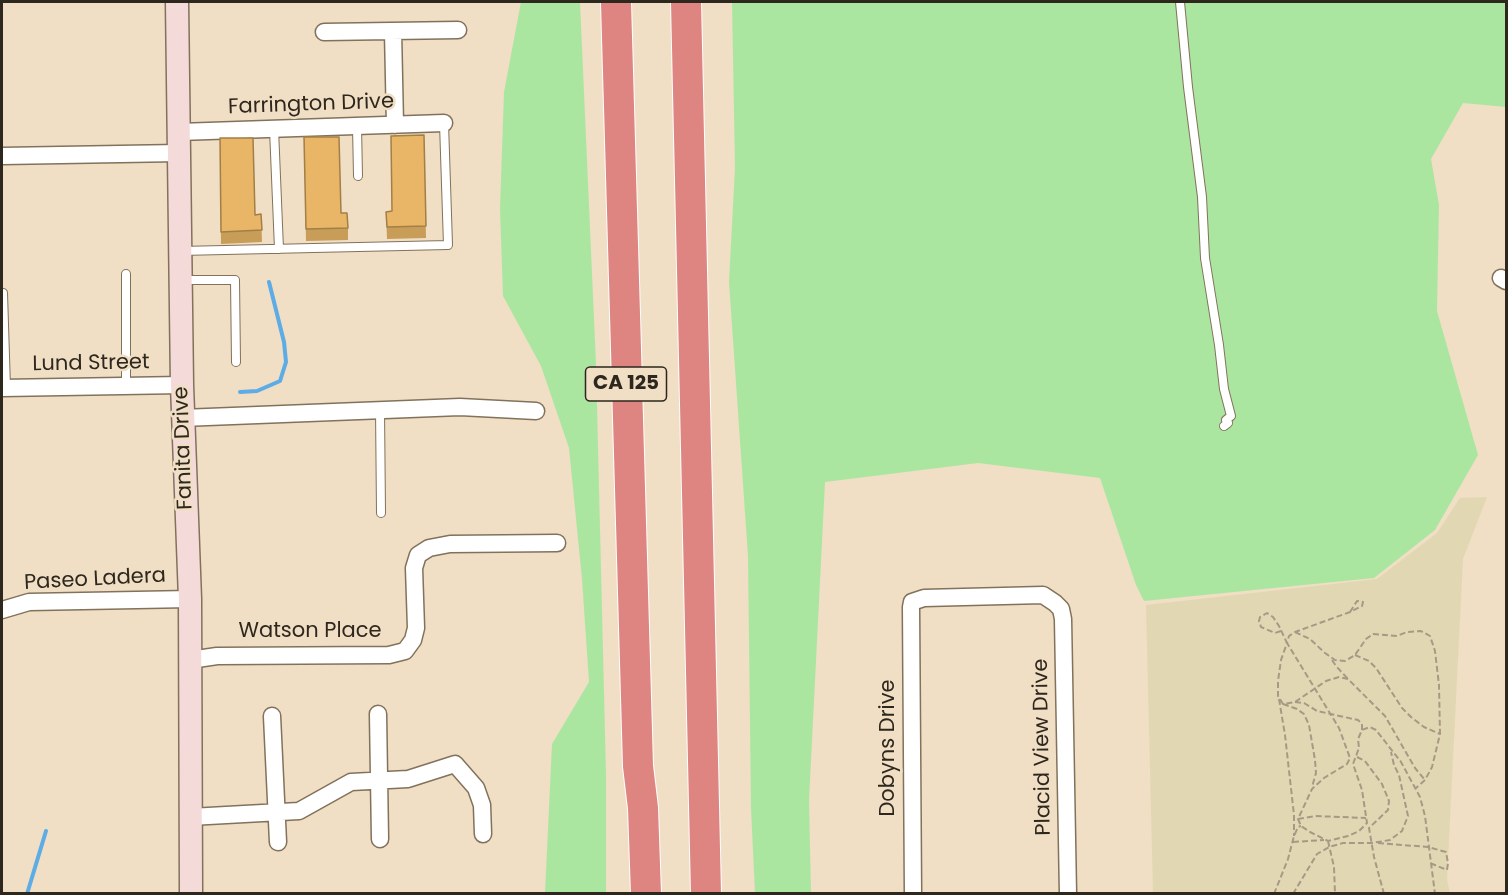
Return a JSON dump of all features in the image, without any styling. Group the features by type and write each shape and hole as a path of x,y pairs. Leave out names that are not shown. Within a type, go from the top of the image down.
{"highway":[{"name":"CA 125","path":"616,2 638,766 643,808 645,894"},
{"name":"CA 125","path":"686,2 706,894"},
{"path":"702,674 720,894"},
{"path":"630,894 632,781 638,766"}],"main road":[{"name":"Fanita Drive","path":"177,2 182,385 190,599 191,894"}],"street":[{"path":"324,32 458,30"},
{"path":"393,31 395,125"},
{"name":"Farrington Drive","path":"2,156 179,142 274,129 444,123"},
{"name":"Lund Street","path":"4,388 182,385"},
{"path":"183,418 460,407 536,411"},
{"name":"Watson Place","path":"190,660 217,656 389,655 405,651 413,640 416,628 414,568 418,555 429,548 450,544 557,543"},
{"name":"Placid View Drive","path":"912,602 924,598 1043,595 1061,609 1068,894"},
{"name":"Paseo Ladera","path":"2,610 29,602 190,599"},
{"name":"Dobyns Drive","path":"912,602 913,894"},
{"path":"378,714 377,780 380,839"},
{"path":"273,716 278,842"},
{"path":"190,817 299,811 351,782 408,779 455,764 476,788 482,805 483,834"}],"lane":[{"path":"1180,2 1202,197 1205,258 1224,389 1231,416 1226,420 1228,423 1224,426"},
{"path":"180,251 448,245 444,123"},
{"path":"357,126 358,176"},
{"path":"274,129 279,249"},
{"path":"126,274 126,386"},
{"path":"180,280 235,280 236,362"},
{"path":"3,293 4,388"},
{"path":"380,409 381,513"}],"path":[{"path":"1294,836 1294,815 1285,735 1278,696 1281,660 1289,636 1350,612"},
{"path":"1281,631 1275,633 1261,627 1260,617 1267,613 1273,617 1339,728 1350,758 1347,765 1324,778 1312,789"},
{"path":"1295,632 1310,639 1335,660 1345,661 1355,655 1366,639 1373,634 1397,636 1407,632 1421,631 1430,636 1435,651 1439,685 1440,734 1432,767 1425,780 1416,788"},
{"path":"1355,655 1369,661 1402,708 1411,717 1424,727 1440,734"},
{"path":"1331,657 1336,666 1385,716 1415,768 1425,780"},
{"path":"1295,702 1314,687 1339,677 1348,679"},
{"path":"1278,696 1283,704 1304,714 1309,725 1316,760 1316,773 1299,819 1301,826 1327,841 1334,867 1335,894"},
{"path":"1283,704 1304,703 1317,711 1358,720 1362,724 1357,757 1353,764 1362,790 1367,823 1359,831 1348,836 1327,841 1292,842"},
{"path":"1362,730 1370,727 1376,730 1401,762 1416,788 1425,816 1435,894"},
{"path":"1373,843 1390,840 1402,831 1408,816 1399,775 1390,749"},
{"path":"1357,757 1368,765 1382,784 1389,801 1388,810 1369,828 1384,894"},
{"path":"1299,819 1315,816 1366,818"},
{"path":"1275,894 1294,836 1298,827 1301,826"},
{"path":"1293,894 1317,854 1344,843 1430,847 1446,852 1447,870 1430,863"}],"green space":[{"path":"521,2 580,2 596,364 606,775 606,893 545,893 552,744 589,682 569,448 541,366 503,296 500,209 504,92"},
{"path":"732,2 1506,2 1506,107 1463,103 1431,159 1439,205 1437,311 1478,455 1435,530 1374,578 1144,601 1136,585 1100,478 978,463 825,482 809,800 811,893 755,893 751,808 748,556 729,282 735,168"}],"sand":[{"path":"1487,497 1463,559 1447,880 1450,893 1153,893 1146,605 1377,579 1437,533 1460,498"}],"building":[{"path":"424,135 426,226 387,227 386,212 392,211 391,136"},
{"path":"304,137 339,137 341,213 347,213 348,228 306,229"},
{"path":"220,138 253,138 255,215 261,214 262,230 221,232"}],"waterway":[{"path":"240,392 257,391 280,381 286,362 284,342 269,282"},
{"path":"27,894 46,831"}]}
